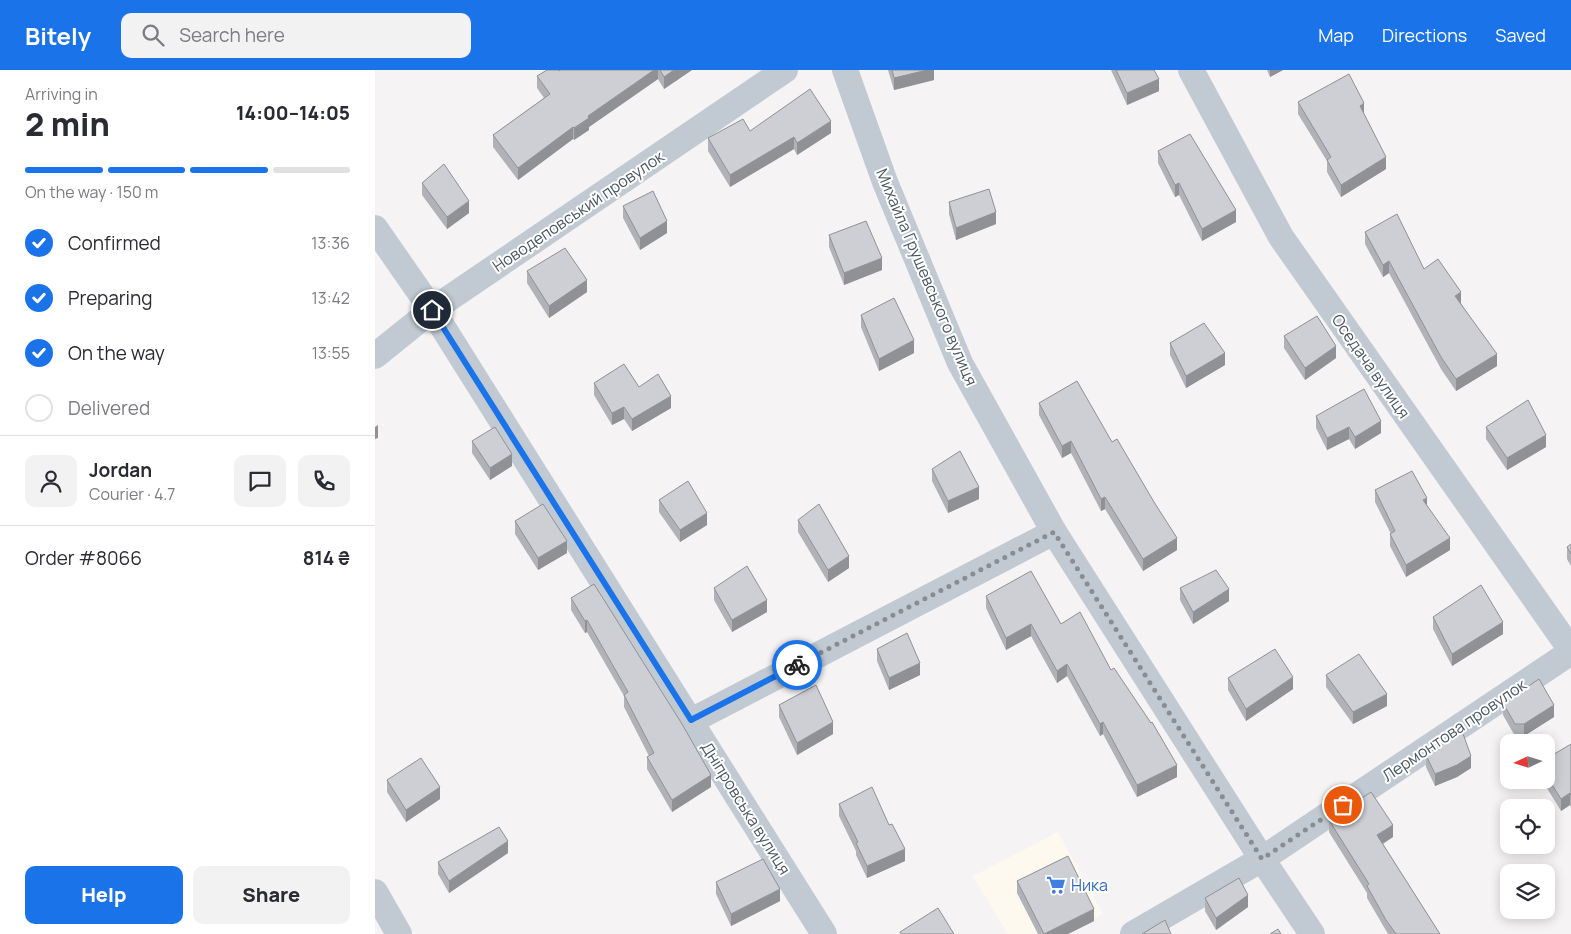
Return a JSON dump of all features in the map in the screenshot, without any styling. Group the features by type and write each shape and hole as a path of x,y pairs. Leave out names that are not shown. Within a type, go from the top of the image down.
{"street":[{"name":"Новодеповський провулок","path":"375,356 432,310 785,70"},
{"name":"Михайла Грушевського вулиця","path":"845,70 885,182 960,363 1054,532 1262,859 1312,934"},
{"name":"Оседача вулиця","path":"1191,70 1281,237 1571,651"},
{"name":"Дніпровська вулиця","path":"375,228 432,310 825,934"},
{"path":"691,720 1054,532"},
{"name":"Лермонтова провулок","path":"1133,934 1262,859 1571,651"},
{"path":"375,892 399,934"}],"shaded area":[{"path":"1058,832 1103,914 1063,934 1008,934 973,876"}],"building":[{"path":"547,70 654,70 518,168 493,135 550,94 537,76"},
{"path":"660,70 674,70 664,77"},
{"path":"892,70 927,70 894,78"},
{"path":"1116,70 1154,70 1159,79 1127,93"},
{"path":"1349,74 1364,103 1360,106 1386,157 1341,185 1327,160 1331,157 1298,102"},
{"path":"810,89 831,121 797,143 794,137 730,175 708,138 743,119 750,131"},
{"path":"1190,134 1236,210 1202,229 1179,183 1175,185 1158,151"},
{"path":"444,164 469,201 447,217 422,183"},
{"path":"989,189 996,212 956,228 949,202"},
{"path":"653,191 667,221 640,238 623,206"},
{"path":"1397,214 1424,269 1438,259 1461,292 1455,296 1497,354 1456,379 1441,357 1389,261 1383,265 1365,232"},
{"path":"866,221 882,258 844,273 829,235"},
{"path":"565,248 587,280 549,306 527,271"},
{"path":"894,298 914,340 879,359 861,315"},
{"path":"1317,316 1336,346 1305,368 1284,336"},
{"path":"1204,323 1225,353 1186,376 1170,343"},
{"path":"624,364 639,387 658,374 671,396 632,419 624,407 612,413 594,383"},
{"path":"1077,381 1112,442 1117,439 1177,538 1143,559 1105,497 1101,499 1071,441 1062,446 1039,403"},
{"path":"1364,389 1381,421 1355,437 1349,427 1327,438 1316,416"},
{"path":"1528,400 1546,435 1507,458 1486,427"},
{"path":"495,427 512,454 490,468 472,441"},
{"path":"960,451 979,487 948,501 932,469"},
{"path":"1412,471 1427,498 1423,500 1450,538 1406,565 1390,534 1395,531 1375,490"},
{"path":"688,481 707,513 680,530 659,500"},
{"path":"543,504 567,541 538,558 515,521"},
{"path":"819,504 849,556 828,570 798,520"},
{"path":"1571,544 1571,554 1567,547"},
{"path":"747,566 767,600 732,620 714,588"},
{"path":"1216,570 1229,589 1193,612 1180,588"},
{"path":"1031,571 1061,624 1080,612 1111,670 1114,668 1152,722 1177,765 1137,785 1103,722 1100,724 1067,664 1057,671 1031,624 1006,638 986,596"},
{"path":"594,584 682,724 711,775 672,800 647,757 654,753 624,695 628,692 587,620 585,621 571,598"},
{"path":"1481,585 1503,622 1452,654 1433,617"},
{"path":"907,633 920,663 889,678 877,649"},
{"path":"1275,649 1293,677 1246,709 1228,678"},
{"path":"1359,654 1387,694 1353,712 1326,675"},
{"path":"1539,679 1554,705 1524,724 1515,724 1503,703"},
{"path":"816,685 833,722 797,743 779,705"},
{"path":"1462,731 1471,756 1457,765 1435,774 1426,755"},
{"path":"1571,744 1571,795 1570,793 1561,799 1555,789 1555,754"},
{"path":"421,758 440,787 406,810 387,780"},
{"path":"872,787 889,825 892,824 905,849 867,866 856,843 858,842 839,804"},
{"path":"1371,792 1393,825 1377,835 1440,934 1396,934 1367,886 1369,884 1329,820"},
{"path":"499,827 508,841 449,881 438,862"},
{"path":"1068,856 1094,909 1044,934 1017,881"},
{"path":"763,859 780,889 731,914 716,882"},
{"path":"1239,878 1248,895 1216,918 1205,898"},
{"path":"938,908 954,934 901,934 900,932"},
{"path":"1165,920 1171,934 1142,934"},
{"path":"1278,929 1281,934 1270,934"}],"way so far":[{"path":"797,665 1054,532 1262,859 1343,805"}],"place":[{"name":"Ника","path":"1056,885"}],"route":[{"path":"432,310 691,720 797,665"}]}
